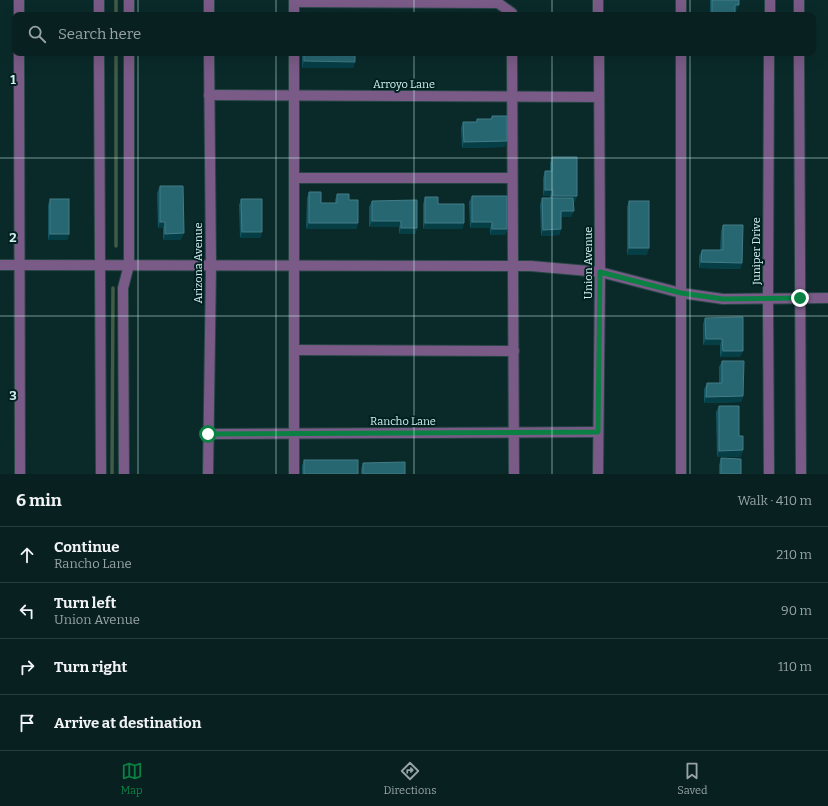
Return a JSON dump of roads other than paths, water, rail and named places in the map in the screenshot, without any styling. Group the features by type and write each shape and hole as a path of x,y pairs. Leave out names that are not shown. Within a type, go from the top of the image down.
{"street":[{"path":"19,0 19,12"},
{"path":"99,0 99,12"},
{"path":"129,0 129,12"},
{"path":"209,0 209,12"},
{"path":"598,0 598,12"},
{"path":"681,0 681,12"},
{"path":"770,0 770,12"},
{"path":"799,0 799,12"},
{"path":"294,12 294,1 498,3 511,12"},
{"path":"19,56 20,474"},
{"path":"99,56 101,474"},
{"path":"124,474 123,288 129,265 129,56"},
{"name":"Arizona Avenue","path":"208,474 211,265 209,56"},
{"path":"294,56 294,474"},
{"path":"512,56 514,474"},
{"name":"Union Avenue","path":"598,474 600,272 599,56"},
{"path":"681,56 681,474"},
{"name":"Juniper Drive","path":"769,56 769,474"},
{"path":"799,56 801,474"},
{"name":"Arroyo Lane","path":"209,95 599,97"},
{"path":"294,178 512,178"},
{"path":"0,265 532,266 600,272 681,293 723,299 828,298"},
{"path":"294,350 514,351"},
{"name":"Rancho Lane","path":"208,434 598,432"}],"waterway":[{"path":"116,0 116,12"},
{"path":"116,56 116,246"},
{"path":"112,474 113,288"}]}
